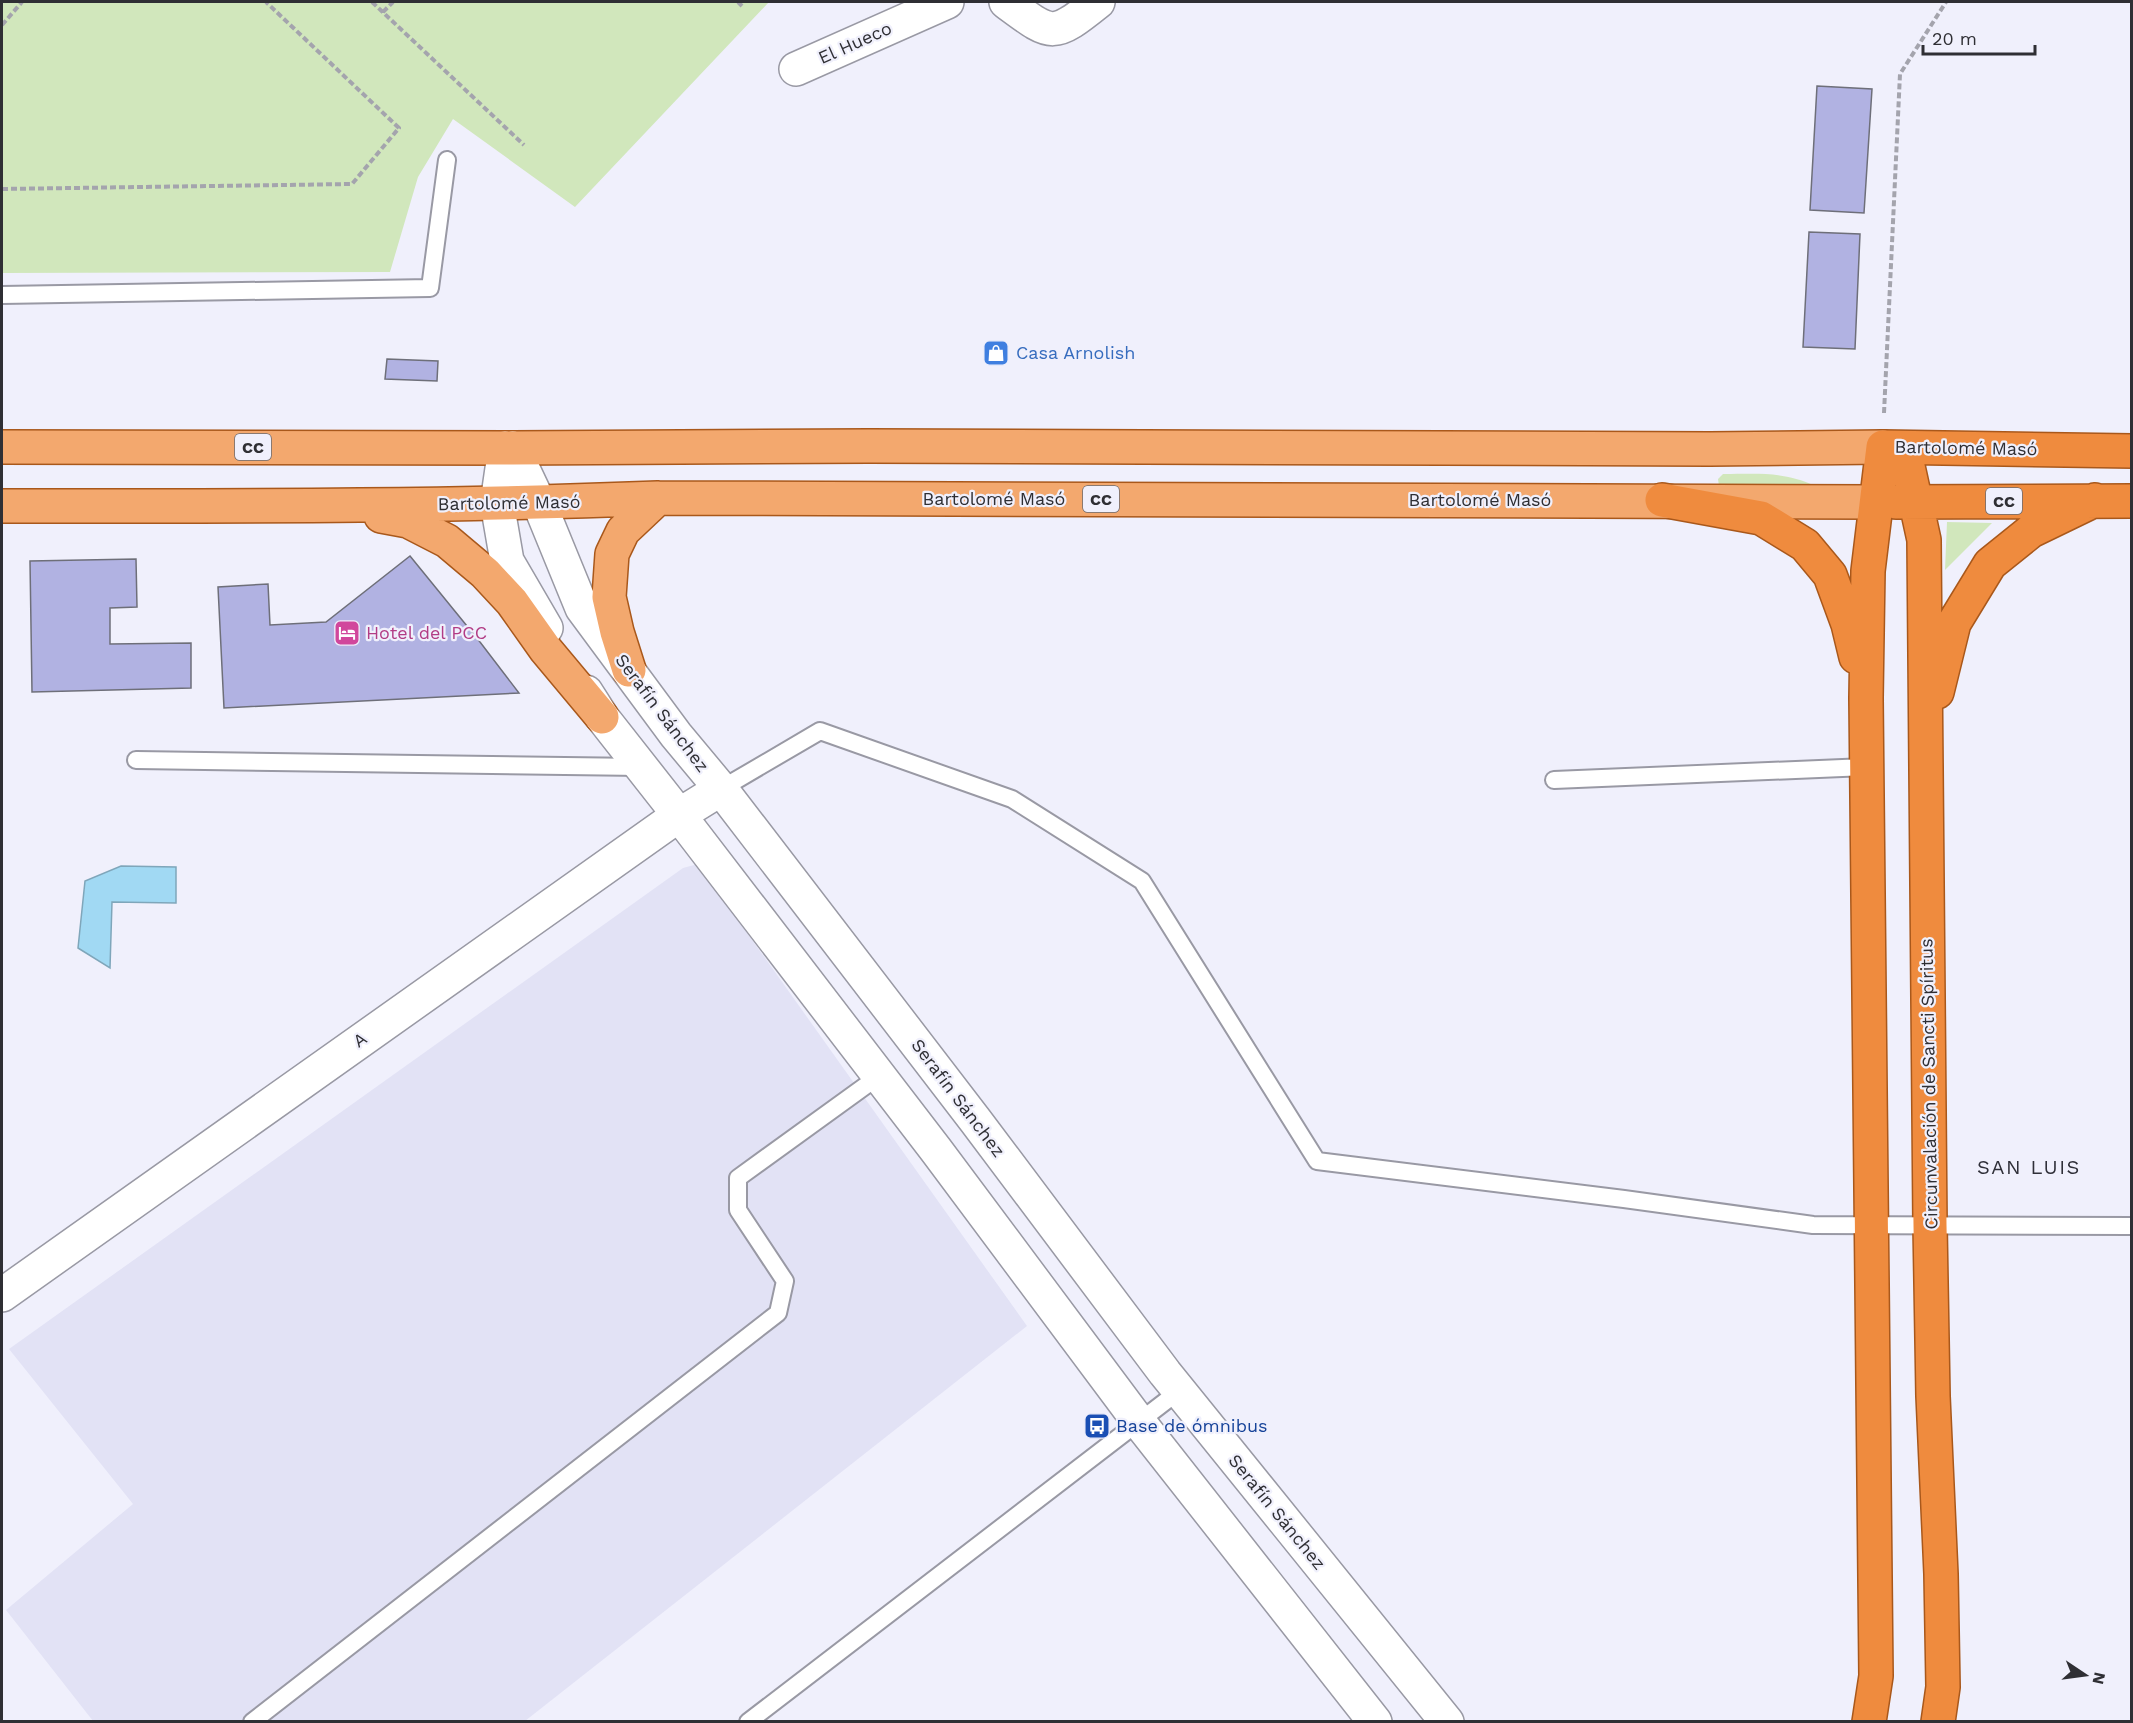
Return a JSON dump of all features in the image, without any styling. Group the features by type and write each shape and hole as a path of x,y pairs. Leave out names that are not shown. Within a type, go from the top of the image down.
{"highway":[{"name":"Bartolomé Masó","path":"1893,447 2132,451"},
{"path":"1869,1722 1876,1676 1866,767 1868,571 1876,502 1893,447"},
{"name":"Circunvalación de Sancti Spíritus","path":"1893,447 1917,502 1924,540 1930,1225 1933,1396 1941,1574 1943,1687 1938,1722"},
{"path":"1662,500 1761,518 1805,545 1830,575 1848,624 1866,698"},
{"path":"1925,786 1933,706 1954,622 1990,564 2031,531 2095,500"},
{"name":"Bartolomé Masó","path":"1876,502 2132,501"}],"main road":[{"name":"El Hueco","path":"795,69 947,2"},
{"path":"1006,2 1038,25 1051,30 1070,25 1098,2"},
{"name":"Bartolomé Masó","path":"2,447 869,446 1710,449 1893,447"},
{"path":"509,448 498,503 507,561 602,717"},
{"name":"Serafín Sánchez","path":"509,448 539,503 582,608 676,735 721,789 975,1120 1179,1391 1447,1722"},
{"path":"629,670 616,632 609,597 612,554 623,531 658,498"},
{"name":"Bartolomé Masó","path":"2,506 326,506 539,503 658,498 1876,502"},
{"path":"326,506 408,521 447,541 485,573 512,602 546,650 679,815 879,1076 1139,1422 1375,1722"},
{"name":"A","path":"2,1295 679,815 721,789"}],"lane":[{"path":"2,295 430,288 447,160"},
{"path":"721,789 820,731 1012,800 1132,874 1142,881 1317,1161 1813,1225 2132,1226"},
{"path":"136,760 641,767"},
{"path":"1554,780 1866,767"},
{"path":"252,1722 778,1313 785,1281 738,1210 738,1178 879,1076"},
{"path":"748,1722 1179,1391"}],"path":[{"path":"2,25 22,2"},
{"path":"2,189 352,184 399,128 266,2"},
{"path":"372,2 524,145"},
{"path":"383,12 393,2"},
{"path":"738,2 742,6"},
{"path":"1893,447 1900,74 1947,2"}],"shaded area":[{"path":"698,864 1027,1326 525,1721 93,1721 6,1610 133,1504 9,1349 683,868"}],"green space":[{"path":"2,2 769,2 575,207 453,119 418,177 390,272 2,273"},
{"path":"1723,474 1781,476 1816,486 1719,486 1718,479"},
{"path":"1947,522 1992,523 1945,570"}],"water":[{"path":"121,866 176,867 176,903 112,902 110,968 78,948 85,881"}],"building":[{"path":"1817,86 1872,89 1864,213 1810,210"},
{"path":"1809,232 1860,234 1855,349 1803,347"},
{"path":"387,359 438,361 437,381 385,379"},
{"name":"Hotel del PCC","path":"410,556 519,693 224,708 218,587 268,584 270,625 326,622"},
{"path":"136,559 137,607 110,608 110,644 191,643 191,688 32,692 30,561"}],"place":[{"name":"Casa Arnolish","path":"996,353"},
{"name":"Hotel del PCC","path":"347,633"},
{"name":"Base de ómnibus","path":"1097,1426"}],"district":[{"name":"SAN LUIS","path":"2029,1167"}]}
